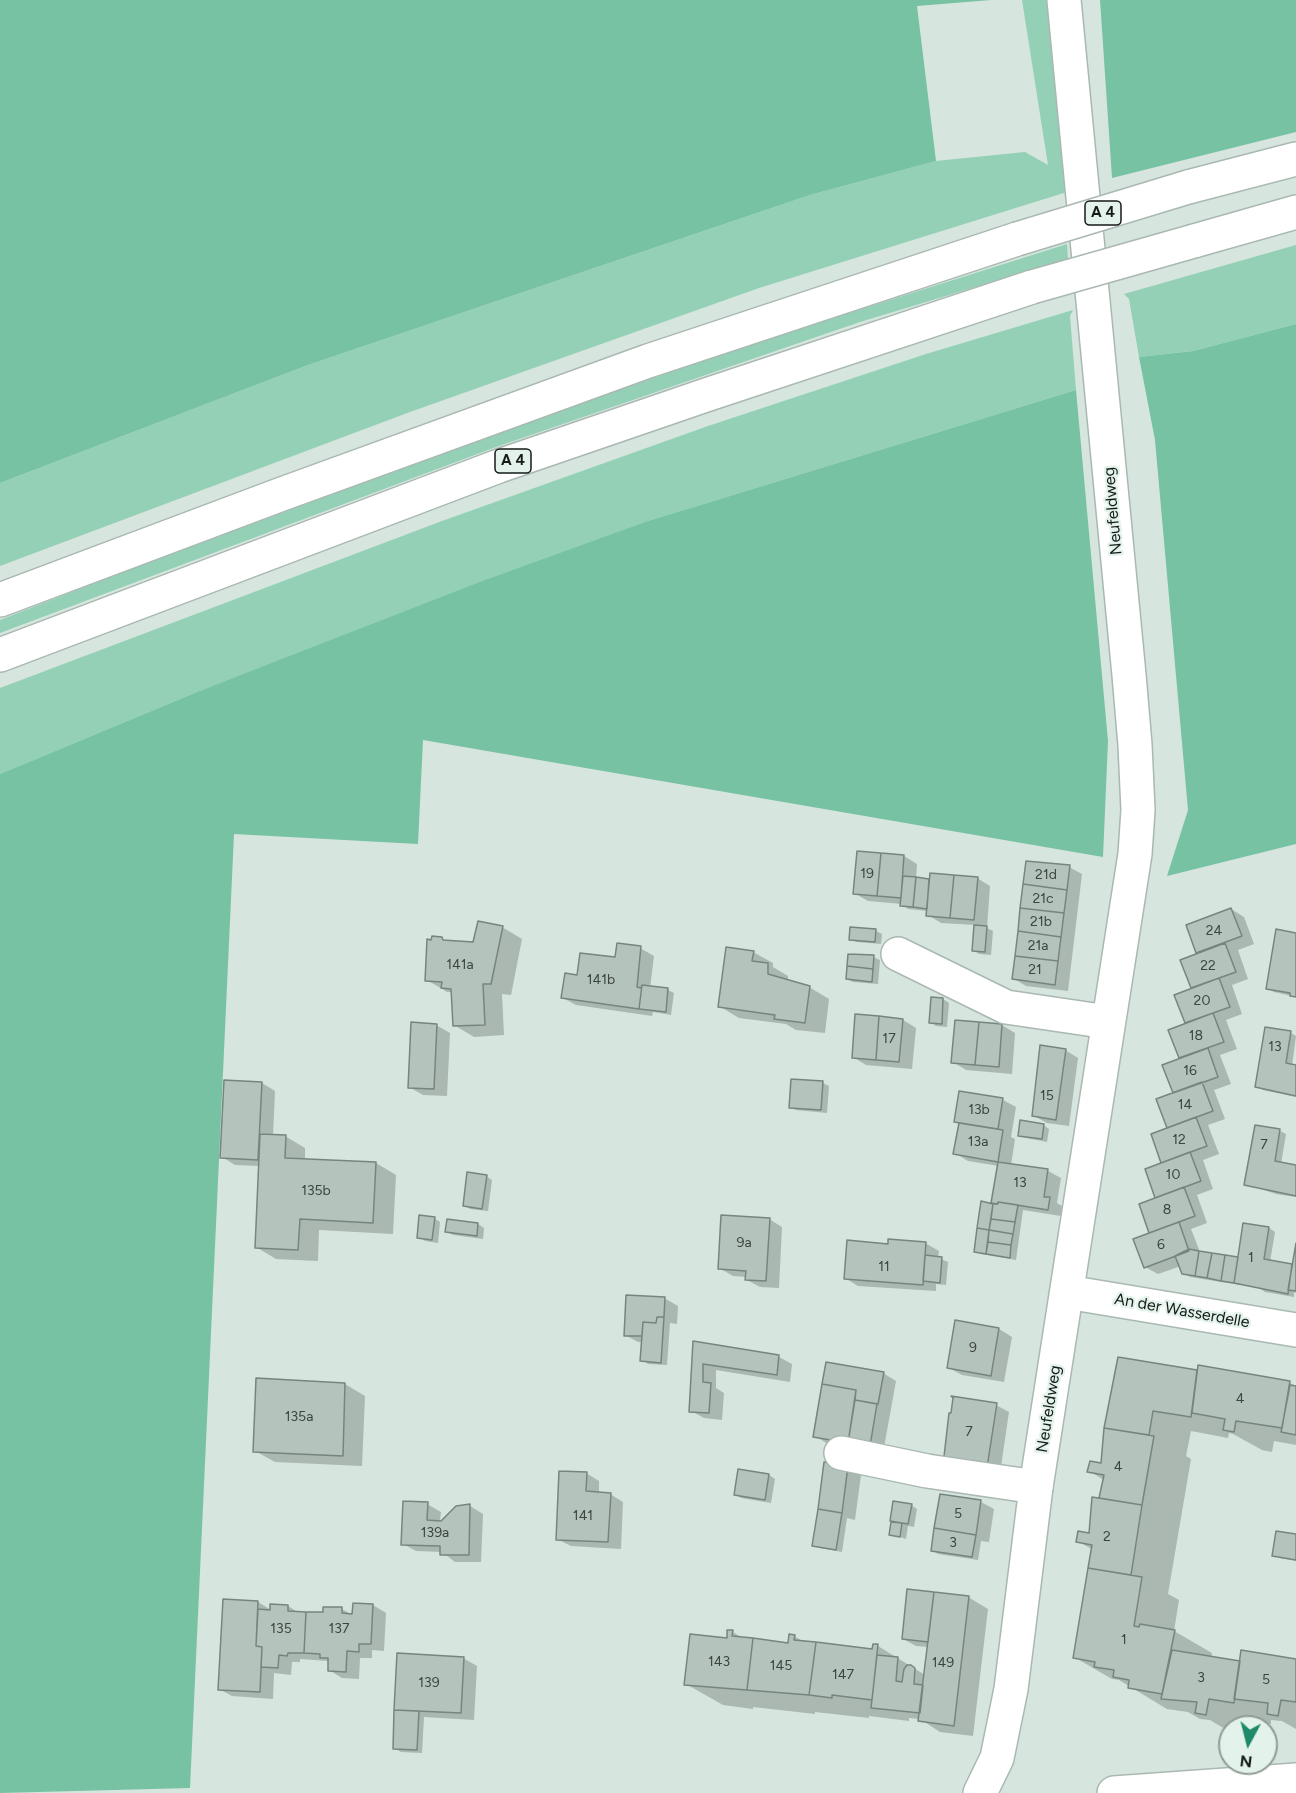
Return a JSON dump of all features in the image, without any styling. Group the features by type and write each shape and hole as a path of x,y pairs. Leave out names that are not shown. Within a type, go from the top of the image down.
{"main road":[{"name":"Neufeldweg","path":"980,1793 997,1758 1005,1728 1036,1488 1135,854 1137,784 1064,0"},
{"name":"A 4","path":"0,600 282,494 648,361 1017,239 1188,187 1296,159"},
{"name":"A 4","path":"0,655 499,466 720,390 1032,287 1296,212"},
{"path":"898,954 1006,1007 1108,1022"},
{"name":"An der Wasserdelle","path":"1067,1292 1296,1330"},
{"path":"841,1453 927,1471 1036,1488"},
{"path":"1114,1793 1296,1780"}],"green space":[{"path":"0,0 991,0 917,6 936,161 810,195 308,365 0,483"},
{"path":"1022,0 1048,0 1067,192 759,288 410,412 0,566 0,483 308,365 810,195 936,161 1025,152 1048,165"},
{"path":"1100,0 1296,0 1296,132 1112,178"},
{"path":"1067,244 1068,259 860,322 496,447 0,633 0,620 464,445 735,349"},
{"path":"1296,245 1296,324 1193,351 1139,357 1129,299 1124,294"},
{"path":"1073,310 1070,316 1076,390 648,521 197,692 0,774 0,688 442,521 708,426 926,354"},
{"path":"1296,324 1296,844 1167,876 1188,810 1155,440 1139,357 1193,351"},
{"path":"1076,390 1108,741 1103,857 423,740 418,844 234,834 190,1788 0,1793 0,774 197,692 480,582 648,521"}],"building":[{"path":"857,851 881,853 877,896 853,894"},
{"path":"881,853 904,855 901,898 877,896"},
{"path":"1026,861 1070,865 1067,890 1023,884"},
{"path":"930,873 954,875 950,918 926,916"},
{"path":"954,875 978,877 974,920 950,918"},
{"path":"903,876 916,877 913,907 900,906"},
{"path":"916,877 929,879 927,909 913,907"},
{"path":"1023,884 1067,890 1064,913 1020,908"},
{"path":"1020,908 1064,913 1061,937 1018,931"},
{"path":"1231,908 1242,936 1196,953 1186,925"},
{"path":"478,921 503,926 491,984 483,984 485,1025 453,1026 451,989 441,988 442,982 425,981 427,939 431,940 432,936 442,937 443,940 473,942"},
{"path":"974,925 987,926 985,952 972,951"},
{"path":"850,927 876,929 875,942 849,940"},
{"path":"1276,929 1296,933 1296,997 1290,996 1290,993 1266,989"},
{"path":"1018,931 1061,937 1058,961 1015,956"},
{"path":"617,943 641,946 637,987 641,988 642,985 639,1009 561,998 565,973 577,975 580,953 615,957"},
{"path":"1225,943 1236,972 1191,988 1180,960"},
{"path":"726,947 754,951 752,961 768,963 768,974 810,986 805,1023 774,1019 775,1015 718,1007"},
{"path":"848,954 874,955 873,969 847,966"},
{"path":"1015,956 1058,961 1055,985 1012,979"},
{"path":"847,966 873,969 872,982 846,979"},
{"path":"1219,978 1230,1007 1185,1023 1174,995"},
{"path":"642,985 668,988 666,1012 639,1009"},
{"path":"931,997 943,998 942,1024 929,1023"},
{"path":"1213,1013 1224,1042 1179,1058 1168,1030"},
{"path":"855,1014 879,1016 876,1060 852,1058"},
{"path":"879,1016 903,1019 899,1062 876,1060"},
{"path":"955,1020 979,1022 975,1065 951,1063"},
{"path":"411,1022 437,1024 434,1089 408,1088"},
{"path":"979,1022 1002,1024 999,1067 975,1065"},
{"path":"1265,1027 1291,1031 1286,1063 1296,1065 1296,1096 1255,1087"},
{"path":"1040,1045 1066,1049 1056,1120 1032,1116"},
{"path":"1208,1048 1218,1077 1173,1093 1162,1065"},
{"path":"791,1079 823,1081 821,1110 789,1108"},
{"path":"224,1080 262,1082 258,1160 220,1158"},
{"path":"1202,1082 1213,1111 1167,1128 1156,1099"},
{"path":"959,1091 1003,1098 998,1129 954,1122"},
{"path":"1196,1117 1207,1146 1161,1163 1151,1134"},
{"path":"1020,1120 1044,1124 1042,1139 1018,1136"},
{"path":"959,1123 1003,1130 998,1162 953,1154"},
{"path":"1255,1125 1280,1129 1275,1161 1296,1165 1296,1196 1244,1185"},
{"path":"260,1134 286,1135 285,1158 376,1162 373,1223 300,1219 298,1250 255,1248"},
{"path":"1190,1152 1201,1181 1155,1198 1145,1169"},
{"path":"998,1162 1048,1169 1044,1197 1050,1197 1048,1210 998,1202 998,1204 991,1203"},
{"path":"467,1172 487,1175 482,1209 463,1206"},
{"path":"1184,1187 1195,1216 1149,1233 1139,1204"},
{"path":"981,1201 993,1204 989,1230 977,1228"},
{"path":"998,1202 1018,1205 1015,1222 991,1219 993,1204 998,1204"},
{"path":"419,1215 435,1217 432,1240 417,1238"},
{"path":"721,1215 770,1218 766,1281 745,1280 746,1271 718,1269"},
{"path":"447,1219 478,1223 477,1236 445,1232"},
{"path":"991,1219 1015,1222 1013,1234 989,1230"},
{"path":"1179,1222 1189,1251 1144,1268 1133,1239"},
{"path":"1243,1223 1269,1227 1264,1259 1292,1264 1288,1294 1234,1283"},
{"path":"977,1228 989,1230 986,1254 974,1252"},
{"path":"989,1230 1013,1234 1011,1245 988,1242"},
{"path":"888,1239 926,1242 923,1285 844,1279 847,1240 888,1244"},
{"path":"988,1242 1011,1245 1010,1258 986,1254"},
{"path":"1296,1243 1296,1291 1288,1290"},
{"path":"1189,1249 1199,1251 1195,1276 1182,1274 1175,1256"},
{"path":"1199,1251 1212,1253 1207,1278 1195,1276"},
{"path":"1212,1253 1225,1255 1221,1281 1207,1278"},
{"path":"925,1255 942,1257 940,1283 923,1281"},
{"path":"1225,1255 1238,1257 1234,1283 1221,1281"},
{"path":"626,1295 665,1297 664,1317 657,1317 656,1323 643,1322 642,1336 624,1336"},
{"path":"657,1317 664,1317 661,1363 640,1361 643,1322 656,1323"},
{"path":"955,1320 999,1328 991,1376 947,1368"},
{"path":"693,1341 779,1355 777,1375 703,1364 703,1382 711,1383 709,1413 689,1412"},
{"path":"1118,1357 1197,1370 1191,1417 1153,1411 1149,1435 1104,1428"},
{"path":"826,1362 884,1372 878,1404 855,1400 856,1390 822,1384"},
{"path":"1198,1365 1290,1381 1282,1428 1236,1421 1234,1432 1223,1430 1225,1419 1192,1413"},
{"path":"256,1378 345,1383 343,1456 253,1452"},
{"path":"822,1384 856,1390 848,1443 813,1437"},
{"path":"1290,1385 1296,1386 1296,1435 1281,1432"},
{"path":"951,1396 997,1403 986,1474 943,1465 953,1398"},
{"path":"855,1400 877,1404 870,1446 848,1443"},
{"path":"1104,1428 1154,1436 1142,1505 1099,1498 1104,1475 1087,1472 1090,1461 1101,1463"},
{"path":"824,1462 848,1466 842,1513 818,1509"},
{"path":"738,1469 769,1474 765,1500 734,1495"},
{"path":"559,1471 587,1472 586,1491 611,1493 608,1542 556,1540"},
{"path":"940,1494 981,1500 976,1535 934,1528"},
{"path":"1092,1497 1142,1505 1131,1575 1088,1568 1092,1545 1076,1542 1078,1531 1089,1533"},
{"path":"403,1501 428,1502 427,1520 441,1521 456,1506 470,1504 469,1555 440,1555 440,1546 401,1545"},
{"path":"893,1501 912,1504 908,1524 890,1521"},
{"path":"818,1509 842,1513 836,1550 812,1546"},
{"path":"891,1522 902,1523 900,1537 889,1535"},
{"path":"934,1528 976,1535 972,1557 931,1551"},
{"path":"1276,1531 1296,1534 1296,1560 1272,1556"},
{"path":"1088,1568 1142,1577 1134,1626 1139,1627 1140,1624 1175,1630 1162,1694 1128,1688 1129,1680 1113,1677 1114,1670 1094,1667 1095,1662 1073,1658"},
{"path":"907,1589 934,1592 928,1642 902,1639"},
{"path":"934,1592 969,1596 954,1726 918,1721"},
{"path":"223,1599 258,1601 256,1646 262,1647 260,1692 218,1690"},
{"path":"353,1603 373,1604 371,1644 359,1644 359,1652 347,1651 346,1672 328,1671 328,1658 320,1658 320,1654 304,1653 306,1612 323,1612 323,1607 342,1607 342,1613 352,1614"},
{"path":"270,1604 288,1605 288,1611 306,1612 304,1653 279,1655 278,1668 261,1667 262,1647 256,1646 258,1609 270,1610"},
{"path":"727,1630 733,1630 732,1636 753,1638 747,1690 684,1685 690,1634 727,1638"},
{"path":"789,1634 795,1635 794,1640 816,1642 809,1695 747,1690 753,1638 788,1643"},
{"path":"816,1642 872,1649 873,1644 878,1644 872,1700 832,1695 832,1698 809,1695"},
{"path":"1172,1650 1240,1661 1234,1703 1209,1699 1206,1715 1195,1713 1197,1702 1161,1699"},
{"path":"1241,1650 1296,1659 1296,1702 1281,1700 1278,1716 1267,1714 1268,1703 1234,1699"},
{"path":"397,1653 464,1657 461,1713 394,1710"},
{"path":"877,1655 898,1657 896,1681 902,1682 907,1665 915,1668 914,1684 923,1685 920,1713 871,1708"},
{"path":"394,1710 419,1711 417,1750 393,1749"}]}
